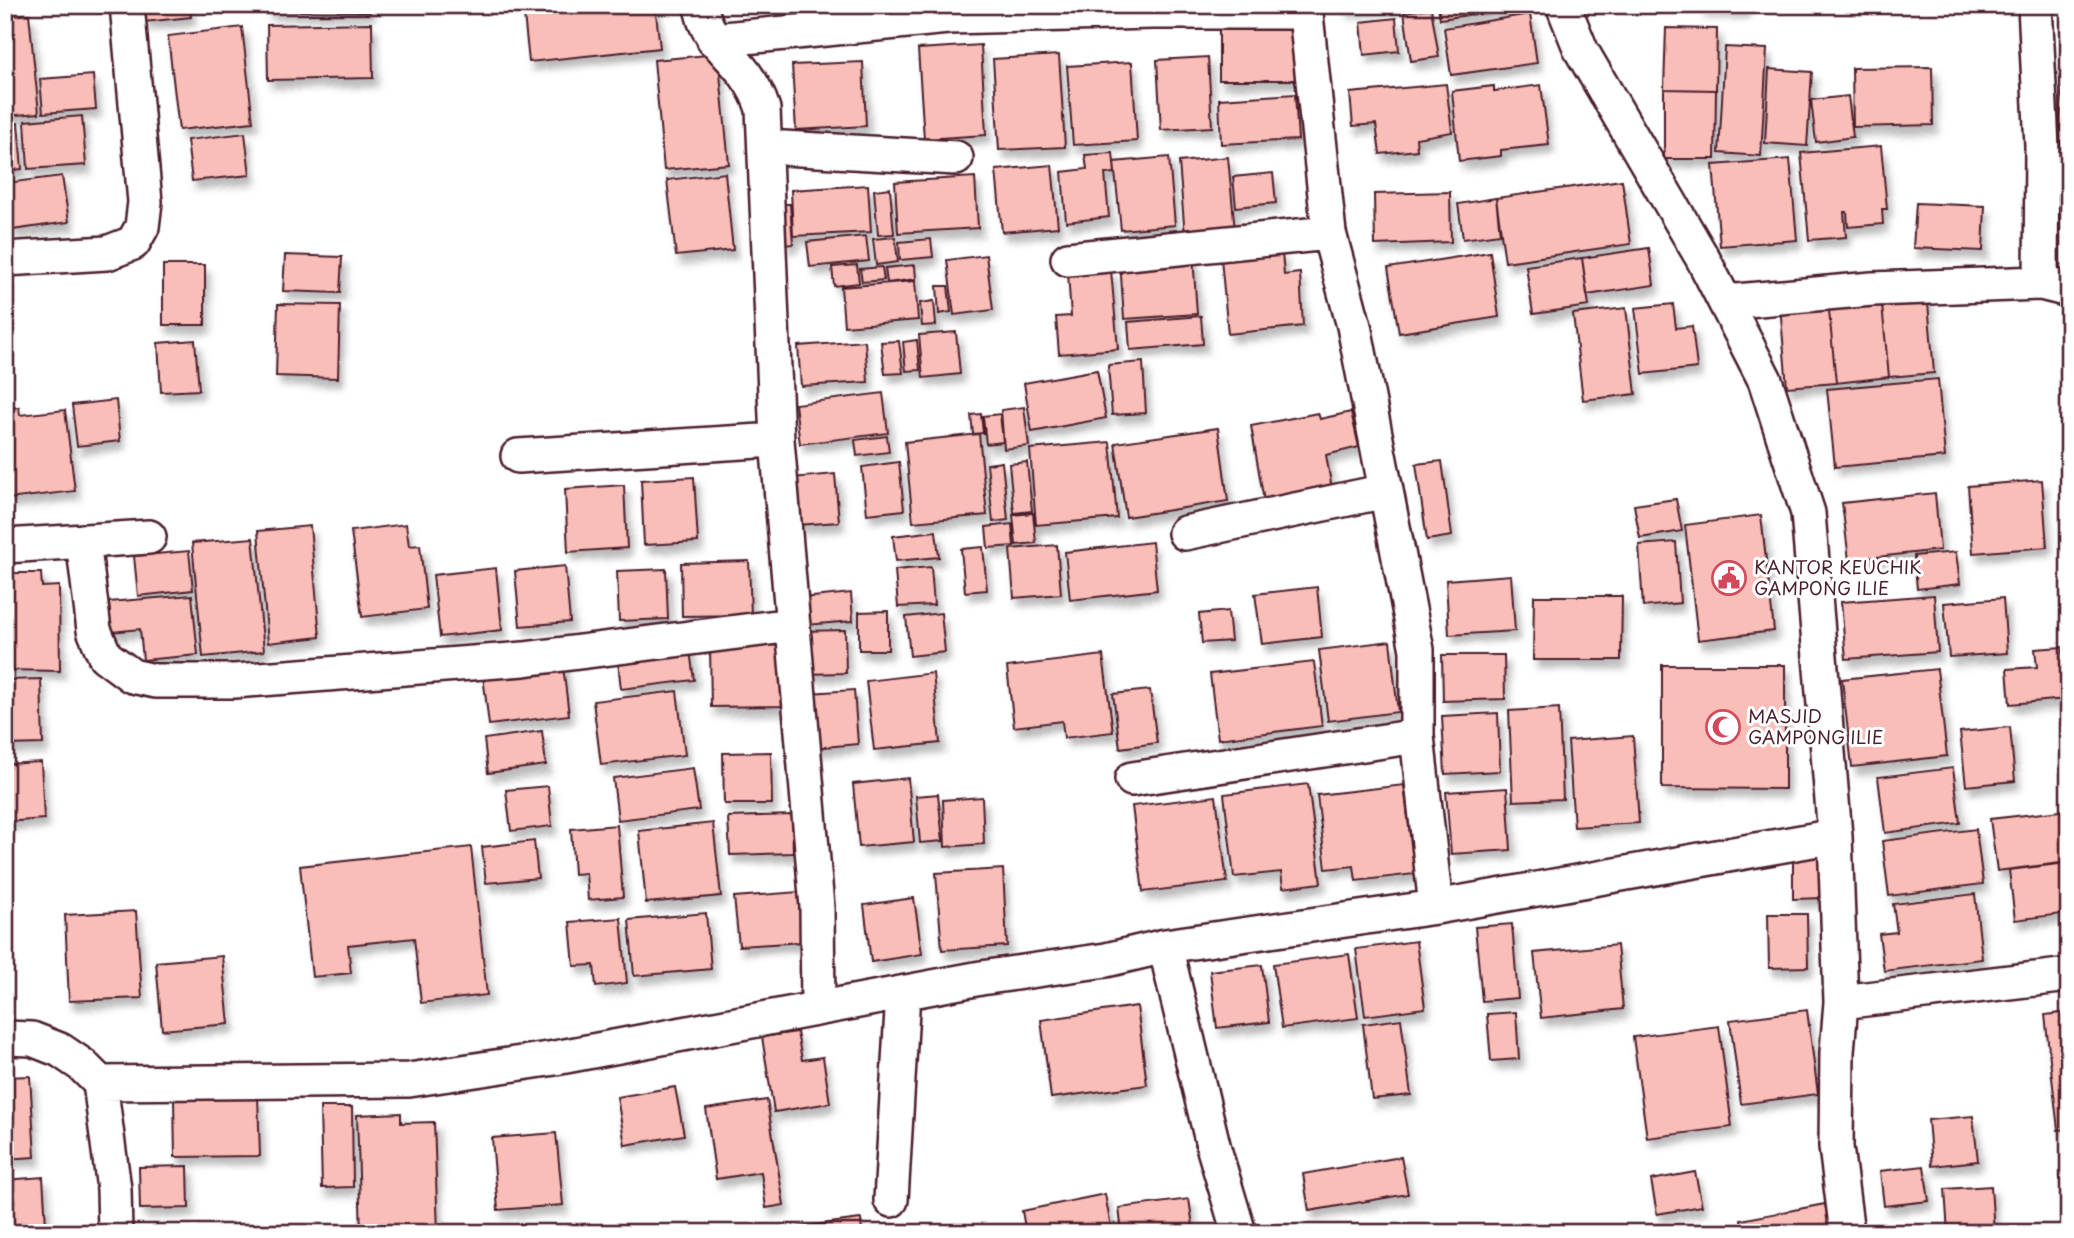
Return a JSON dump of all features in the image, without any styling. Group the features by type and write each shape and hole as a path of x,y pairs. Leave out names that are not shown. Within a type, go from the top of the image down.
{"street":[{"path":"5,259 107,253 133,243 142,227 145,202 127,5"},
{"path":"701,5 703,18 714,40 745,73 757,92 763,109 777,440 817,907 818,1009"},
{"path":"1563,5 1581,50 1703,258 1765,380 1808,513 1835,836 1841,1002 1837,1052 1836,1147 1847,1233"},
{"path":"1725,302 1872,289 2055,286 2042,146 2035,5"},
{"path":"714,40 948,17 1153,8 1305,9 1329,233 1354,326 1417,650 1417,736 1436,907"},
{"path":"766,147 956,158"},
{"path":"1068,259 1329,233"},
{"path":"518,456 777,440"},
{"path":"1185,533 1386,491"},
{"path":"5,546 149,537"},
{"path":"83,541 94,630 105,656 132,676 155,681 234,681 523,659 793,625"},
{"path":"1132,779 1417,736"},
{"path":"100,1083 409,1080 555,1058 981,978 1105,960 1165,946 1436,907 1835,836"},
{"path":"1165,946 1214,1149 1239,1233"},
{"path":"1841,1002 2069,975"},
{"path":"891,1200 903,993"},
{"path":"5,1038 32,1039 60,1050 82,1065 100,1083 114,1189 115,1233"}],"building":[{"path":"142,5 189,5 191,17 144,22"},
{"path":"267,5 370,5 370,12 267,11"},
{"path":"523,5 655,5 660,48 529,62"},
{"path":"1343,5 1399,5 1344,10"},
{"path":"1438,5 1510,5 1511,9 1440,19"},
{"path":"1701,5 1745,5 1745,10 1700,9"},
{"path":"1431,8 1439,57 1411,61 1404,12"},
{"path":"29,14 39,113 5,116 5,17"},
{"path":"1530,14 1537,63 1451,75 1444,28"},
{"path":"1396,18 1399,51 1364,55 1361,22"},
{"path":"1219,21 1296,21 1296,80 1219,80"},
{"path":"372,23 373,78 268,80 267,25"},
{"path":"242,27 253,122 179,130 168,36"},
{"path":"1666,28 1717,29 1716,90 1664,89"},
{"path":"981,45 986,135 924,139 918,49"},
{"path":"1725,47 1767,49 1761,156 1719,153"},
{"path":"718,54 729,164 664,170 654,60"},
{"path":"1059,55 1065,147 999,150 993,59"},
{"path":"1208,57 1212,127 1161,130 1157,60"},
{"path":"863,62 866,126 796,130 792,65"},
{"path":"1132,62 1137,141 1073,145 1067,66"},
{"path":"1932,67 1933,125 1853,127 1852,68"},
{"path":"1769,69 1812,72 1807,146 1765,143"},
{"path":"93,75 96,109 43,113 40,79"},
{"path":"2063,80 2069,81 2069,201 2054,200"},
{"path":"1446,84 1452,132 1416,138 1417,150 1380,154 1376,124 1353,126 1350,93"},
{"path":"1541,85 1549,145 1501,150 1501,156 1459,161 1452,91 1494,86 1494,91"},
{"path":"1664,89 1716,90 1715,159 1664,159"},
{"path":"1295,94 1298,140 1221,144 1219,99"},
{"path":"1848,96 1853,137 1816,142 1811,100"},
{"path":"82,116 86,165 28,169 25,121"},
{"path":"18,123 22,169 5,171 5,124"},
{"path":"245,133 250,175 192,181 187,140"},
{"path":"1881,146 1887,209 1882,209 1883,224 1848,227 1847,212 1844,212 1846,237 1809,240 1801,153"},
{"path":"1113,153 1115,173 1105,174 1109,217 1066,222 1062,172 1087,169 1085,155"},
{"path":"1169,157 1175,225 1121,230 1114,162"},
{"path":"1228,157 1235,231 1185,236 1179,162"},
{"path":"1790,159 1797,240 1720,246 1713,165"},
{"path":"1052,165 1058,227 1002,232 996,170"},
{"path":"725,173 733,250 676,256 667,180"},
{"path":"1273,173 1276,203 1236,207 1233,177"},
{"path":"62,176 69,222 12,230 6,183"},
{"path":"975,177 978,228 898,233 895,182"},
{"path":"1622,180 1631,244 1505,262 1496,198"},
{"path":"868,185 871,232 793,236 791,190"},
{"path":"890,188 894,234 878,235 874,190"},
{"path":"1450,192 1451,242 1375,245 1374,194"},
{"path":"1496,198 1500,234 1463,239 1458,204"},
{"path":"1916,203 1985,206 1983,251 1913,248"},
{"path":"781,204 790,204 793,244 785,245"},
{"path":"866,236 869,261 810,267 807,242"},
{"path":"895,237 898,262 876,265 873,239"},
{"path":"931,239 933,257 900,260 899,242"},
{"path":"1649,248 1654,285 1587,295 1582,258"},
{"path":"1490,252 1499,317 1399,333 1388,268"},
{"path":"1282,253 1284,275 1300,273 1303,326 1228,334 1221,258"},
{"path":"285,255 342,257 340,293 283,291"},
{"path":"986,255 993,310 954,315 947,260"},
{"path":"1193,256 1197,314 1124,319 1120,261"},
{"path":"1582,258 1589,306 1533,314 1526,266"},
{"path":"163,265 205,265 205,325 163,325"},
{"path":"857,265 859,283 834,286 832,267"},
{"path":"915,265 916,279 887,283 885,268"},
{"path":"882,267 884,280 862,282 860,269"},
{"path":"1111,270 1118,349 1059,354 1056,317 1071,316 1068,273"},
{"path":"915,281 918,320 844,326 841,287"},
{"path":"937,286 948,286 951,312 939,314"},
{"path":"1927,291 1934,373 1889,377 1881,295"},
{"path":"1881,295 1889,377 1836,383 1828,300"},
{"path":"1828,300 1836,383 1787,387 1780,305"},
{"path":"934,301 936,325 922,326 920,303"},
{"path":"278,304 340,305 338,378 276,376"},
{"path":"1673,304 1676,328 1692,326 1697,368 1643,374 1635,308"},
{"path":"1626,308 1636,394 1583,400 1573,314"},
{"path":"1201,316 1203,344 1130,350 1128,322"},
{"path":"956,332 960,374 923,378 919,335"},
{"path":"195,340 199,390 161,392 158,343"},
{"path":"917,340 920,370 906,371 903,342"},
{"path":"865,341 868,382 801,386 798,346"},
{"path":"899,341 903,373 885,374 881,342"},
{"path":"1143,362 1146,413 1112,415 1108,365"},
{"path":"1097,370 1106,418 1032,432 1024,383"},
{"path":"1938,379 1945,457 1835,467 1827,389"},
{"path":"883,393 888,433 800,444 795,404"},
{"path":"116,400 120,441 77,446 72,405"},
{"path":"19,407 20,415 65,410 75,491 8,499 5,473 5,409"},
{"path":"1024,407 1029,446 1004,449 1001,410"},
{"path":"1351,412 1359,447 1326,455 1332,489 1264,501 1251,426 1318,413 1320,419"},
{"path":"981,414 983,433 973,434 971,415"},
{"path":"1000,414 1003,442 986,444 983,416"},
{"path":"1218,428 1228,501 1126,517 1115,443"},
{"path":"979,434 987,515 913,522 905,442"},
{"path":"887,436 889,452 857,456 855,440"},
{"path":"1110,442 1117,518 1036,525 1030,449"},
{"path":"1442,461 1452,536 1427,540 1416,464"},
{"path":"899,462 904,510 867,514 862,467"},
{"path":"1002,462 1008,520 993,522 987,464"},
{"path":"1027,462 1032,511 1014,513 1009,464"},
{"path":"835,474 839,522 796,525 792,478"},
{"path":"694,477 698,542 644,545 641,480"},
{"path":"2042,480 2047,547 1973,553 1968,486"},
{"path":"624,485 627,548 568,552 565,489"},
{"path":"1935,493 1940,550 1849,560 1842,503"},
{"path":"1676,499 1682,531 1640,538 1634,505"},
{"path":"1033,513 1036,543 1016,545 1013,515"},
{"name":"KANTOR KEUCHIK GAMPONG ILIE","path":"1761,515 1774,631 1698,640 1685,525"},
{"path":"406,524 409,546 420,545 427,609 362,617 351,531"},
{"path":"1012,524 1014,546 988,548 986,527"},
{"path":"310,526 320,637 268,643 258,531"},
{"path":"936,531 939,557 896,561 893,536"},
{"path":"253,538 264,651 203,657 192,543"},
{"path":"1152,542 1157,590 1070,600 1065,552"},
{"path":"1676,542 1680,603 1643,607 1639,545"},
{"path":"1057,545 1061,594 1014,598 1010,549"},
{"path":"983,547 987,590 965,592 961,549"},
{"path":"189,551 193,590 138,596 134,556"},
{"path":"1956,552 1960,584 1917,589 1914,556"},
{"path":"749,561 751,615 682,616 681,563"},
{"path":"565,566 570,622 520,626 515,571"},
{"path":"931,567 934,605 898,607 895,570"},
{"path":"496,568 502,630 440,637 433,575"},
{"path":"666,569 668,619 619,621 617,571"},
{"path":"5,573 41,573 42,587 59,586 60,671 5,670"},
{"path":"1511,575 1515,631 1449,635 1446,580"},
{"path":"1317,587 1322,637 1262,644 1255,594"},
{"path":"851,593 853,621 806,625 803,598"},
{"path":"192,595 198,655 143,660 140,629 111,632 109,602"},
{"path":"1934,595 1938,652 1846,659 1841,602"},
{"path":"1534,596 1622,596 1621,660 1533,660"},
{"path":"2003,598 2007,653 1949,657 1944,603"},
{"path":"888,611 888,650 859,650 859,612"},
{"path":"1228,611 1231,641 1202,643 1199,614"},
{"path":"941,613 945,652 910,656 906,617"},
{"path":"845,630 846,673 803,674 802,631"},
{"path":"1390,641 1398,712 1328,721 1319,650"},
{"path":"689,643 694,680 621,689 617,652"},
{"path":"783,645 785,706 711,707 710,647"},
{"path":"2062,647 2066,699 2010,704 2007,669 2037,667 2035,649"},
{"path":"1103,655 1113,732 1064,738 1062,721 1014,727 1007,667"},
{"path":"1442,655 1504,655 1505,699 1443,701"},
{"path":"562,658 569,715 489,725 482,667"},
{"path":"1314,662 1322,726 1218,739 1210,674"},
{"name":"MASJID GAMPONG ILIE","path":"1662,665 1785,665 1785,789 1662,788"},
{"path":"1937,669 1947,756 1852,767 1842,679"},
{"path":"933,673 940,743 874,750 866,681"},
{"path":"41,679 43,744 5,745 5,680"},
{"path":"854,690 858,744 813,748 809,693"},
{"path":"1150,690 1157,743 1120,748 1113,694"},
{"path":"677,691 685,755 601,765 593,701"},
{"path":"1559,708 1563,799 1513,801 1509,711"},
{"path":"1498,713 1500,771 1445,774 1442,716"},
{"path":"2010,727 2015,781 1966,786 1960,732"},
{"path":"542,731 546,765 488,773 484,739"},
{"path":"1633,736 1639,823 1574,827 1568,741"},
{"path":"771,752 772,804 724,804 723,753"},
{"path":"41,762 44,819 5,822 5,764"},
{"path":"693,768 699,810 618,820 613,778"},
{"path":"1953,768 1960,823 1885,833 1878,777"},
{"path":"908,778 914,842 859,847 853,784"},
{"path":"1308,784 1321,883 1283,888 1281,872 1234,877 1224,794"},
{"path":"1404,785 1415,874 1356,881 1354,866 1326,869 1317,795"},
{"path":"548,786 552,826 511,831 506,790"},
{"path":"1507,788 1511,850 1451,854 1446,792"},
{"path":"938,794 943,841 920,843 916,796"},
{"path":"1216,796 1227,882 1143,892 1132,806"},
{"path":"982,797 984,844 945,847 943,800"},
{"path":"2069,810 2069,862 1997,871 1990,819"},
{"path":"792,815 793,853 730,855 728,817"},
{"path":"713,823 721,896 646,903 639,831"},
{"path":"617,825 623,897 588,900 586,873 574,874 571,829"},
{"path":"1976,829 1983,884 1889,896 1882,841"},
{"path":"534,841 538,878 486,883 482,847"},
{"path":"471,847 487,995 421,1003 414,938 348,945 351,973 312,977 300,866"},
{"path":"1793,852 1824,852 1825,898 1793,899"},
{"path":"2067,863 2069,913 2015,920 2009,870"},
{"path":"1003,869 1007,946 942,950 936,873"},
{"path":"799,892 803,942 739,946 734,897"},
{"path":"1975,894 1982,959 1884,971 1879,934 1897,932 1893,904"},
{"path":"914,898 922,954 871,962 864,905"},
{"path":"136,911 142,998 69,1001 65,915"},
{"path":"706,913 711,969 634,976 629,920"},
{"path":"1768,914 1807,914 1808,967 1769,968"},
{"path":"621,918 627,983 596,987 594,965 574,966 570,922"},
{"path":"1512,924 1518,998 1482,1001 1475,927"},
{"path":"1416,941 1425,1008 1365,1016 1356,949"},
{"path":"1617,945 1623,1009 1541,1018 1534,953"},
{"path":"1349,954 1358,1018 1282,1028 1273,964"},
{"path":"222,956 229,1024 162,1030 156,962"},
{"path":"1262,965 1269,1022 1217,1028 1210,971"},
{"path":"1137,1006 1147,1085 1051,1098 1041,1020"},
{"path":"1807,1010 1818,1094 1741,1104 1730,1020"},
{"path":"1516,1012 1519,1059 1491,1061 1487,1014"},
{"path":"2069,1012 2069,1129 2058,1130 2045,1015"},
{"path":"1401,1019 1411,1095 1372,1099 1363,1024"},
{"path":"1719,1026 1732,1127 1647,1138 1633,1037"},
{"path":"797,1032 802,1060 823,1057 830,1103 774,1112 762,1037"},
{"path":"30,1076 35,1157 5,1159 5,1077"},
{"path":"675,1087 684,1135 625,1145 617,1097"},
{"path":"258,1096 260,1156 175,1157 174,1098"},
{"path":"767,1100 784,1205 766,1208 761,1172 716,1179 706,1109"},
{"path":"320,1107 352,1107 353,1187 322,1188"},
{"path":"401,1113 401,1123 434,1122 438,1233 361,1233 357,1115"},
{"path":"1973,1116 1978,1161 1932,1166 1928,1120"},
{"path":"556,1133 563,1205 498,1210 492,1138"},
{"path":"1401,1157 1408,1194 1309,1211 1303,1174"},
{"path":"188,1166 189,1208 140,1209 139,1167"},
{"path":"1924,1166 1929,1201 1884,1206 1880,1171"},
{"path":"1695,1172 1702,1206 1657,1214 1651,1180"},
{"path":"43,1177 46,1225 5,1228 5,1180"},
{"path":"1991,1186 1994,1233 1948,1233 1945,1189"},
{"path":"1105,1194 1112,1233 1026,1233 1022,1211"},
{"path":"1189,1199 1194,1233 1122,1233 1119,1208"},
{"path":"2069,1202 2069,1233 2068,1233 2063,1203"},
{"path":"1825,1204 1831,1233 1743,1233 1741,1220"},
{"path":"861,1219 862,1233 799,1233 798,1227"},
{"path":"1550,1228 1551,1233 1518,1233"}],"place":[{"name":"KANTOR KEUCHIK GAMPONG ILIE","path":"1729,578"},
{"name":"MASJID GAMPONG ILIE","path":"1723,727"}]}
